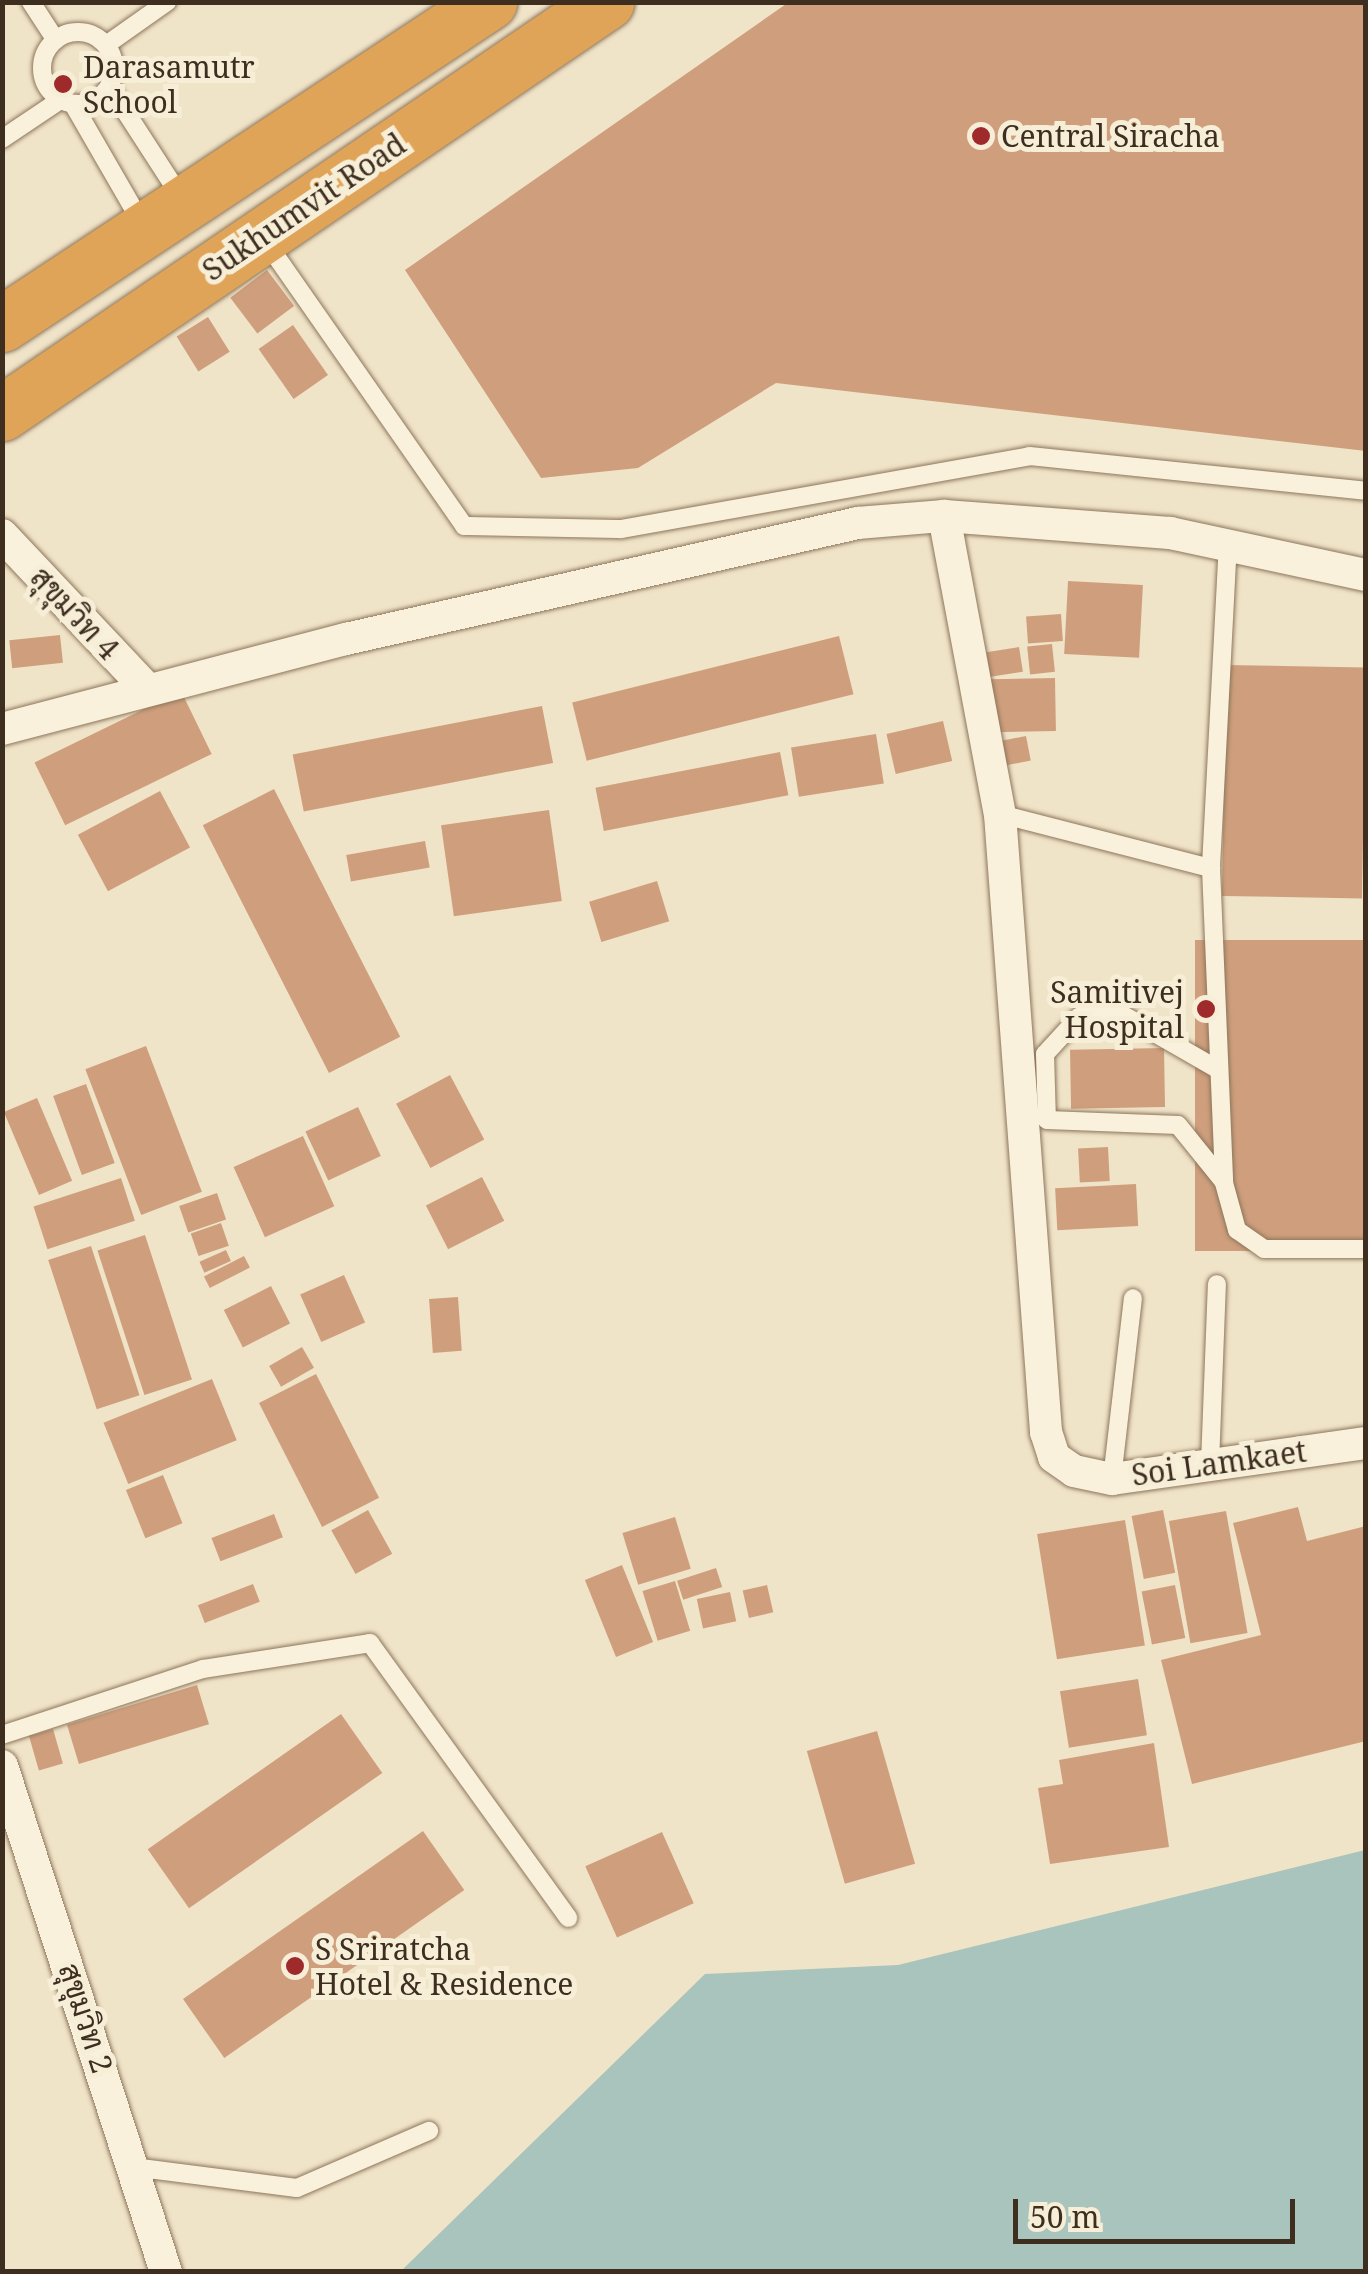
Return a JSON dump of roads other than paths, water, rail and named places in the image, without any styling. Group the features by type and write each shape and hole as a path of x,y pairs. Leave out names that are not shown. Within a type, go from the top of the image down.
{"highway":[{"path":"2,324 489,2"},
{"name":"Sukhumvit Road","path":"2,413 606,2"}],"street":[{"path":"944,516 1000,814"},
{"path":"2,730 148,690 858,523 944,516 1228,542 1366,575"},
{"name":"สุขุมวิท 4","path":"2,535 148,690"},
{"name":"Soi Lamkaet","path":"1000,814 1046,1432 1054,1457 1074,1471 1112,1479 1366,1442"},
{"name":"สุขุมวิท 2","path":"2,1766 166,2272"}],"lane":[{"path":"31,2 55,39"},
{"path":"106,46 167,2"},
{"path":"2,139 66,102 100,97 109,86 114,72 106,46 82,32 55,39 46,50 42,78 66,102 166,217"},
{"path":"109,86 166,217"},
{"path":"261,235 464,526 621,529 1029,456 1366,491"},
{"path":"1228,542 1212,868 1224,1183 1237,1230 1264,1249 1366,1249"},
{"path":"1000,814 1212,868"},
{"path":"1219,1070 1113,1008 1079,1017 1045,1054 1047,1120 1178,1125 1224,1183"},
{"path":"1210,1464 1217,1284"},
{"path":"1112,1479 1134,1298"},
{"path":"2,1736 203,1669 370,1644 568,1918"},
{"path":"133,2168 297,2188 429,2131"}],"water":[{"path":"1365,1850 1365,2271 401,2271 705,1974 898,1965"}],"place":[{"name":"Darasamutr School","path":"63,84"},
{"name":"Central Siracha","path":"981,136"},
{"name":"Samitivej Hospital","path":"1206,1009"},
{"name":"S Sriratcha Hotel & Residence","path":"295,1966"}]}
